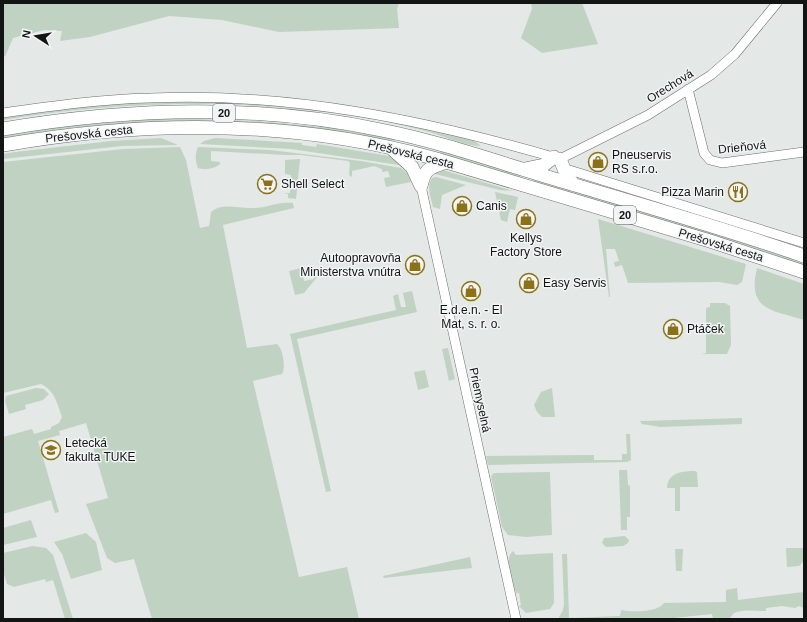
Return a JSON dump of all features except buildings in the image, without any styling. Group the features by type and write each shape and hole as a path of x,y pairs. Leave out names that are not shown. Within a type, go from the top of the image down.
{"highway":[{"name":"Prešovská cesta","path":"3,129 65,120 141,113 212,112 277,116 324,121 386,131 574,185 804,256"},
{"name":"Prešovská cesta","path":"3,145 87,133 150,128 202,128 302,134 389,147 446,162 716,242 804,272"},
{"path":"389,147 412,167 421,186"},
{"path":"523,170 559,161 574,185"},
{"path":"421,186 426,170 446,162"}],"street":[{"name":"Orechová","path":"559,161 648,115 711,75 735,54 777,3"},
{"name":"Drieňová","path":"688,89 704,153 710,160 722,163 804,152"},
{"path":"3,113 95,101 150,98 219,98 290,102 342,108 411,120 538,151 559,161 804,243"},
{"name":"Priemyselná","path":"421,186 516,619"}],"green space":[{"path":"3,3 399,3 397,9 399,28 279,32 222,20 169,16 90,37 60,41 62,31 44,30 13,38 5,57 3,53"},
{"path":"531,3 582,3 598,44 542,53 521,38 532,9"},
{"path":"216,101 336,110 472,139 481,146 461,143 429,132 362,117 265,106 178,104 134,106 90,109 3,120 3,117 116,103"},
{"path":"157,119 217,119 306,125 395,139 395,141 323,130 184,122 87,127 3,139 3,135 41,130 99,123"},
{"path":"161,138 178,145 122,146 3,159 3,154 15,152 111,141"},
{"path":"215,138 302,143 302,145 316,147 317,144 389,156 396,158 406,166 291,149 200,144 204,141"},
{"path":"180,147 186,160 200,228 209,226 211,212 221,207 258,208 283,203 293,203 294,208 223,225 247,348 277,344 281,350 283,358 284,367 282,374 253,381 299,577 347,567 359,619 152,619 134,559 115,563 107,558 86,504 108,498 86,423 59,431 60,435 38,441 59,512 55,513 51,500 3,514 3,437 32,429 34,434 51,429 51,427 59,423 62,417 57,402 52,394 41,384 3,393 3,162 123,149"},
{"path":"198,147 270,150 361,161 401,168 407,173 411,182 386,187 384,178 390,177 388,171 382,172 382,169 374,166 352,171 352,177 349,175 350,163 348,161 301,155 211,151 211,161 220,162 220,164 212,168 200,169 198,168 196,160"},
{"path":"440,151 521,175 520,178 440,154"},
{"path":"300,159 296,199 288,198 288,194 284,193 290,193 291,175 285,174 285,160"},
{"path":"441,170 513,191 500,190 431,173"},
{"path":"436,177 466,185 442,195 440,209 433,207 429,185 432,178"},
{"path":"534,178 774,252 804,262 804,266 533,182"},
{"path":"495,192 518,197 515,210 510,209 507,222 501,220"},
{"path":"598,219 746,264 742,282 737,285 719,282 628,283 622,265 615,267 614,262 619,261 615,249 606,249 609,297"},
{"path":"301,268 304,281 314,279 313,274 317,273 318,276 304,293 295,295 289,271"},
{"path":"757,268 804,284 804,320 781,314 764,306 755,292"},
{"path":"412,291 417,312 297,339 331,491 326,492 290,334 396,310 393,296 398,294 401,307 406,307 403,293"},
{"path":"710,303 725,303 730,306 731,345 727,354 701,354 706,353 706,308 710,307"},
{"path":"448,348 455,379 449,381 442,349"},
{"path":"425,370 429,387 418,390 414,372"},
{"path":"36,388 44,389 49,394 43,400 25,405 26,409 9,414 5,401 6,396"},
{"path":"552,388 555,417 542,417 537,412 534,405 541,392"},
{"path":"742,418 742,424 660,427 642,424 640,421"},
{"path":"626,434 630,434 631,460 627,462 488,465 486,456 594,455 594,460 622,460 622,454 627,454"},
{"path":"619,470 627,470 628,485 630,486 630,517 627,517 627,530 621,530"},
{"path":"550,472 552,535 526,537 508,535 502,527 491,476 494,473"},
{"path":"681,472 697,472 698,487 680,487 680,511 675,511 675,488 667,488 670,479"},
{"path":"31,520 37,537 3,545 3,528"},
{"path":"86,533 96,542 102,570 71,579 62,554 54,542"},
{"path":"625,536 629,540 628,543 623,546 606,547 602,543 604,538"},
{"path":"33,546 46,548 53,555 73,619 65,619 53,580 46,582 45,579 14,587 7,584 3,571 3,553"},
{"path":"786,548 804,548 804,561 799,566 787,567"},
{"path":"675,549 683,549 682,571 676,571"},
{"path":"513,551 516,555 553,553 554,603 550,609 526,613 519,606 521,605 519,593 516,593 509,565 510,555"},
{"path":"562,554 567,554 569,618 620,616 621,610 650,610 656,609 664,603 726,602 726,590 737,588 738,600 804,592 804,608 799,606 795,608 782,606 766,608 766,611 742,611 734,613 730,618 713,619 712,614 664,619 558,619 563,610 564,604"},
{"path":"470,557 472,568 384,578 383,576"}],"place":[{"name":"Pneuservis RS s.r.o.","path":"598,162"},
{"name":"Shell Select","path":"267,184"},
{"name":"Pizza Marin","path":"738,192"},
{"name":"Canis","path":"462,206"},
{"name":"Kellys Factory Store","path":"526,219"},
{"name":"Autoopravovňa Ministerstva vnútra","path":"415,265"},
{"name":"Easy Servis","path":"529,283"},
{"name":"E.d.e.n. - El Mat, s. r. o.","path":"471,291"},
{"name":"Ptáček","path":"673,329"},
{"name":"Letecká fakulta TUKE","path":"51,450"}]}
